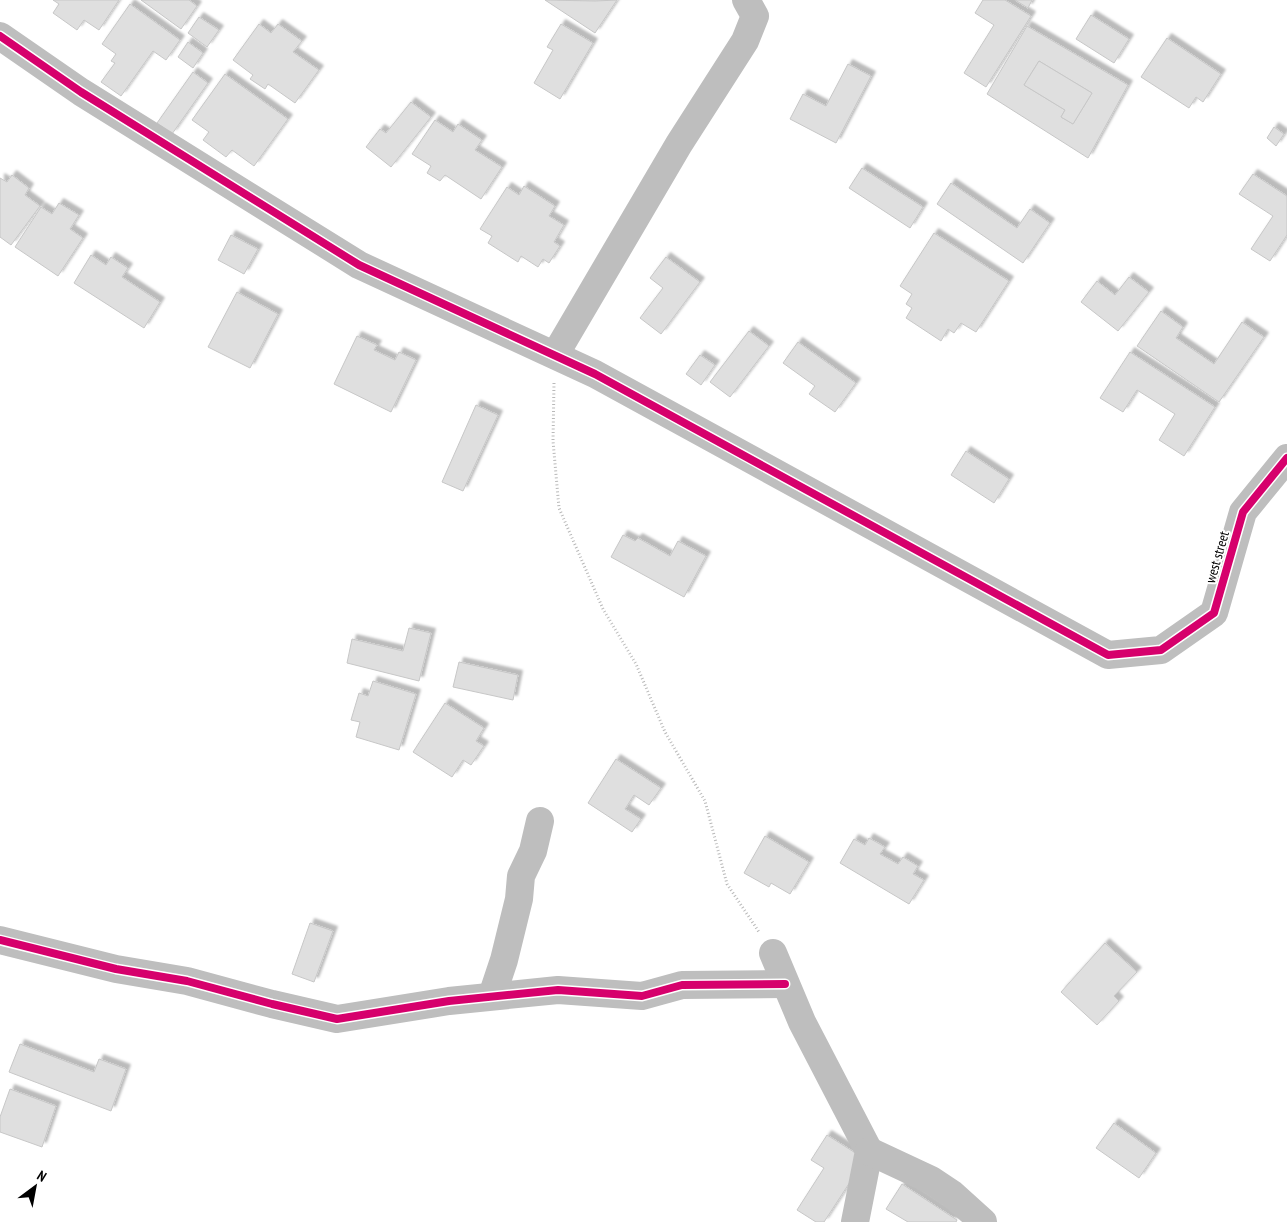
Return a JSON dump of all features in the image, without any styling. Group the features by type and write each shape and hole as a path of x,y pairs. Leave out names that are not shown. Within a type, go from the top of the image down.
{"street":[{"path":"0,36 81,92 359,265 452,310 555,355 679,144 745,41 755,16 746,0"},
{"name":"west street","path":"555,355 595,374 1108,655 1161,650 1214,613 1243,512 1287,458"},
{"path":"492,996 504,960 519,898 522,876 533,851 540,821"},
{"path":"0,940 116,969 187,981 272,1004 337,1018 449,1001 558,990 642,996 682,985 786,984"},
{"path":"773,953 802,1022 868,1151 931,1180 952,1194 982,1222"},
{"path":"854,1222 868,1151"}],"path":[{"path":"555,355 553,441 559,508 603,609 636,664 665,732 705,801 727,884 773,953"}],"building":[{"path":"53,0 119,0 99,30 84,20 77,30 53,13 59,4"},
{"path":"141,0 189,0 197,6 181,29"},
{"path":"545,0 595,1 617,0 595,33"},
{"path":"983,0 1005,0 1031,16 986,87 964,73 994,25 975,13"},
{"path":"1015,0 1032,0 1028,8"},
{"path":"130,4 180,40 166,60 153,51 121,96 101,82 115,63 111,61 116,54 102,44"},
{"path":"1091,15 1129,39 1114,63 1076,39"},
{"path":"199,17 219,30 207,47 188,33"},
{"path":"259,24 271,33 278,24 302,41 293,52 319,70 295,103 268,84 265,89 250,79 253,75 233,60"},
{"path":"561,24 593,43 560,99 534,83 553,50 547,47"},
{"path":"1027,26 1128,85 1088,158 987,94","holes":["1039,61 1092,93 1073,124 1061,117 1065,110 1024,85"]},
{"path":"1167,38 1221,74 1203,102 1196,97 1189,108 1141,77"},
{"path":"188,42 203,53 193,68 178,57"},
{"path":"1039,61 1092,93 1073,124 1061,117 1065,110 1024,85"},
{"path":"848,64 871,76 836,143 790,119 803,94 826,106"},
{"path":"193,72 208,83 172,134 157,123"},
{"path":"225,74 288,119 254,166 232,150 226,157 203,140 209,132 192,120"},
{"path":"411,102 431,117 391,167 366,147 380,129 386,133"},
{"path":"435,120 453,132 458,124 482,140 475,150 502,167 481,199 445,175 440,181 427,173 431,166 412,154"},
{"path":"1274,127 1284,134 1276,146 1267,138"},
{"path":"862,168 923,207 910,228 849,188"},
{"path":"1253,174 1287,196 1287,235 1270,261 1251,249 1273,216 1239,194"},
{"path":"12,175 29,188 25,195 40,206 11,245 0,237 0,178 7,182"},
{"path":"951,183 1017,228 1030,209 1050,223 1023,263 937,204"},
{"path":"524,186 555,206 549,216 564,225 554,242 560,246 549,263 543,259 538,267 521,256 518,262 488,243 492,236 480,229 507,187 519,195"},
{"path":"59,203 79,215 70,229 83,238 58,276 15,247 41,207 52,214"},
{"path":"934,233 1009,281 976,332 961,323 954,333 948,329 941,341 906,318 912,308 906,304 912,294 900,286"},
{"path":"231,235 258,249 244,274 218,260"},
{"path":"91,255 106,265 111,257 128,268 122,277 160,302 144,328 74,283"},
{"path":"666,257 700,282 661,334 640,318 663,288 650,278"},
{"path":"1129,277 1149,292 1118,331 1081,302 1097,281 1115,295"},
{"path":"237,292 278,314 250,368 208,347"},
{"path":"1161,311 1183,327 1176,338 1214,364 1242,322 1264,337 1219,402 1137,346"},
{"path":"749,331 769,346 730,397 710,382"},
{"path":"357,336 377,345 374,350 395,360 399,352 416,360 391,412 334,384"},
{"path":"798,342 856,383 835,412 809,394 815,386 783,363"},
{"path":"1130,352 1215,407 1184,456 1159,440 1175,414 1137,390 1123,412 1100,398"},
{"path":"700,355 715,365 701,385 686,374"},
{"path":"476,405 498,415 463,491 442,482"},
{"path":"966,451 1009,479 994,503 951,475"},
{"path":"623,535 635,541 638,538 670,556 678,541 706,556 684,597 611,557"},
{"path":"409,628 431,633 419,681 347,663 352,639 403,651"},
{"path":"459,662 518,675 513,700 453,687"},
{"path":"373,681 416,694 399,750 356,737 360,722 351,720 359,693 368,696"},
{"path":"445,703 484,728 476,741 484,746 471,765 463,760 452,777 413,752"},
{"path":"616,759 661,788 649,805 634,795 625,809 641,819 632,832 588,803"},
{"path":"765,836 809,862 790,894 771,883 769,887 744,873"},
{"path":"869,838 885,847 880,854 898,864 903,857 918,866 913,874 924,880 909,904 840,863 854,839 865,845"},
{"path":"310,923 333,931 314,982 292,974"},
{"path":"1105,943 1137,972 1114,996 1119,1001 1097,1025 1061,992"},
{"path":"20,1044 94,1072 99,1059 126,1069 111,1111 9,1072"},
{"path":"10,1089 56,1106 42,1147 0,1132 0,1117"},
{"path":"1114,1123 1156,1153 1139,1178 1096,1148"},
{"path":"827,1135 865,1159 824,1222 816,1222 797,1210 824,1168 811,1160"},
{"path":"902,1184 957,1220 956,1222 908,1222 886,1209"}],"cycle path":[{"path":"0,36 81,92 359,265 595,374 1108,655 1161,650 1214,613 1243,512 1287,458"},
{"path":"0,940 116,969 187,981 337,1019 449,1001 558,990 642,996 682,985 785,984"}]}
